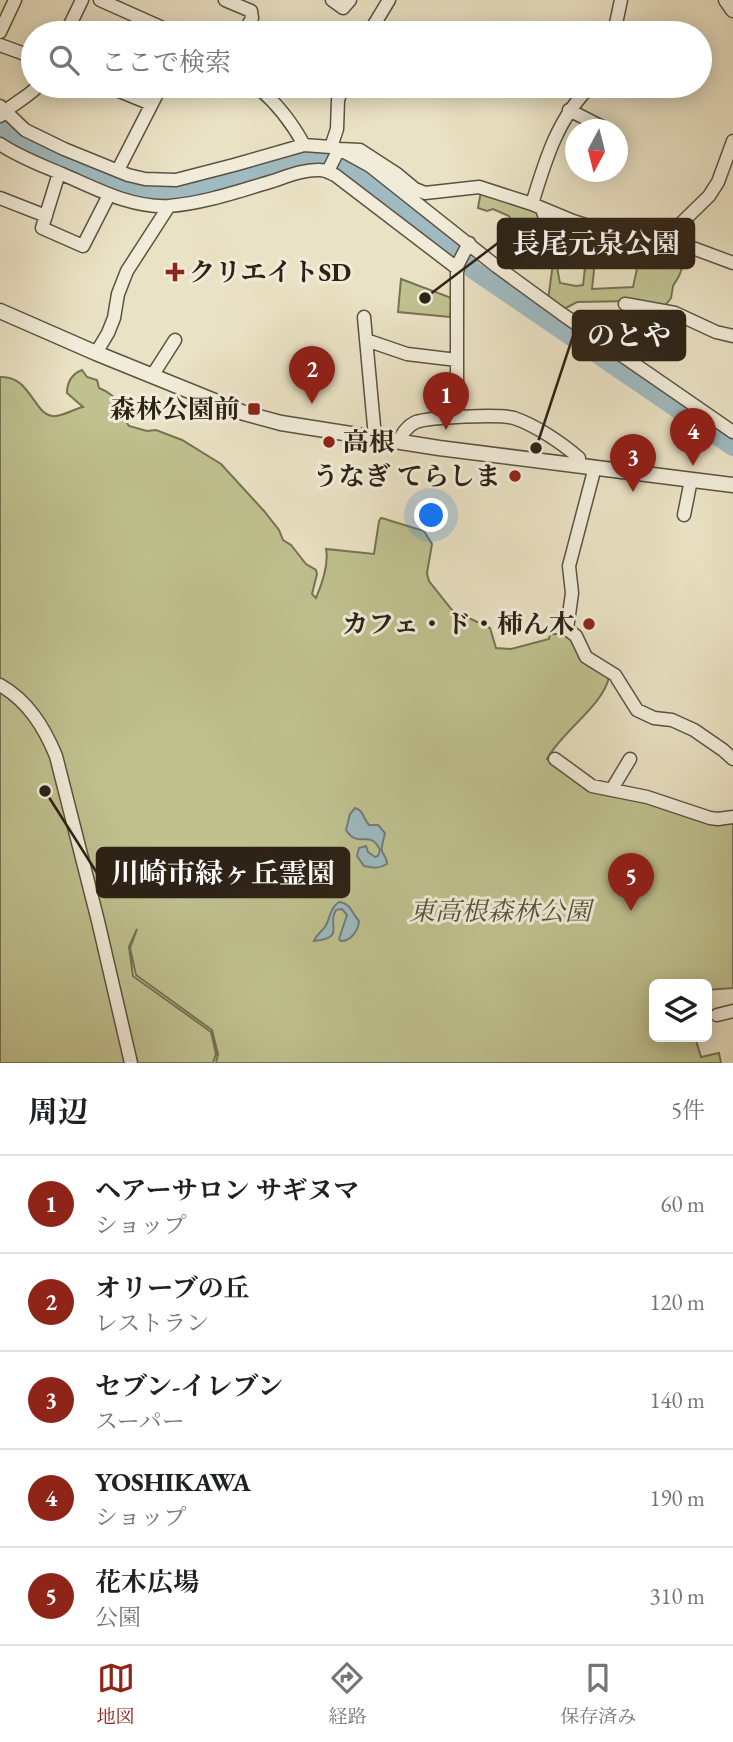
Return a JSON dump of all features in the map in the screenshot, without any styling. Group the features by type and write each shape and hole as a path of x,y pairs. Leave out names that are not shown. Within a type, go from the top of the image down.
{"street":[{"path":"0,32 15,0"},
{"path":"72,21 82,0"},
{"path":"100,0 147,21"},
{"path":"225,0 251,11 250,21"},
{"path":"332,0 343,8 350,0"},
{"path":"377,21 390,0"},
{"path":"617,21 621,0"},
{"path":"726,0 733,10"},
{"path":"0,46 21,53"},
{"path":"25,98 2,111 25,130 64,149 128,175 145,179 176,180 304,145 336,150 360,150 415,189 425,193 479,187 537,206 573,222 645,243 666,238 709,196 718,182 733,141"},
{"path":"136,98 151,104"},
{"path":"118,170 154,98"},
{"path":"270,98 294,127 304,145"},
{"path":"329,169 336,150 339,98"},
{"path":"550,232 537,206 549,150 578,98"},
{"path":"569,110 587,119"},
{"path":"0,144 109,195 131,202 169,206 213,199 299,173 329,169"},
{"path":"336,150 370,166 496,266 733,432"},
{"path":"329,169 458,267"},
{"path":"59,173 41,228 83,246 109,195"},
{"path":"0,198 46,216"},
{"path":"96,354 111,326 118,294 127,271 169,206"},
{"path":"666,238 733,263"},
{"path":"457,417 458,267 468,245"},
{"path":"625,304 675,313 716,332 733,336"},
{"path":"0,311 96,354 254,416 281,423 398,442 733,485"},
{"path":"364,317 374,437"},
{"path":"152,376 175,340"},
{"path":"366,340 407,354 457,360"},
{"path":"398,442 405,430 417,422 433,418 510,417 528,423 572,452 579,458 578,465"},
{"path":"595,467 569,566 572,593 567,629 576,636 586,657 615,675 637,710 653,719 672,720 694,730 733,759"},
{"path":"684,515 691,480"},
{"path":"0,685 32,711 47,733 56,756 131,1063"},
{"path":"555,759 592,786 648,797 710,818 733,817"},
{"path":"612,789 630,759"},
{"path":"717,1015 733,1011"}],"green space":[{"path":"481,191 537,209 546,228 541,230 536,240 515,227 509,216 493,209 487,211 478,208"},
{"path":"591,232 608,236 610,240 600,262 595,261 592,289 633,287 638,264 646,246 660,244 691,252 673,286 671,298 664,307 632,301 577,302 562,310 548,300 553,263 556,262 560,283 583,285 587,250 592,251 594,238 590,235"},
{"path":"401,279 449,297 452,300 450,317 398,312"},
{"name":"東高根森林公園","path":"82,370 87,377 97,380 99,388 109,393 123,407 123,417 129,426 147,431 156,430 182,440 221,464 264,511 279,530 283,540 291,545 306,564 316,570 312,594 316,598 326,567 326,549 374,554 379,521 381,518 385,519 424,531 432,544 427,573 429,581 452,610 490,628 496,648 511,649 549,639 550,634 566,634 609,677 599,698 562,738 547,759 592,790 733,819 733,988 712,990 712,979 649,979 649,1042 696,1042 701,1057 719,1053 721,1063 216,1063 218,1054 212,1030 136,975 130,948 137,929 129,947 133,976 211,1032 216,1054 213,1063 0,1063 0,377 11,378 19,383 42,411 56,416 83,407 67,393 68,385 75,374"}],"water":[{"path":"355,808 369,825 378,825 385,833 382,851 387,864 384,866 364,866 357,856 359,848 366,846 368,852 375,857 380,850 372,840 355,838 346,830 350,814"},
{"path":"339,902 349,907 359,921 356,932 348,939 339,939 347,915 342,909 336,910 333,934 314,941 325,927 333,907"}],"waterway":[{"path":"0,127 35,147 116,182 162,192 205,187 311,157 328,157 346,166 396,201 473,270 733,447"}],"place":[{"name":"クリエイトSD","path":"175,272"},
{"name":"長尾元泉公園","path":"425,298"},
{"name":"オリーブの丘","path":"312,404"},
{"name":"森林公園前","path":"254,409"},
{"name":"ヘアーサロン サギヌマ","path":"446,430"},
{"name":"高根","path":"329,442"},
{"name":"のとや","path":"536,448"},
{"name":"YOSHIKAWA","path":"693,466"},
{"name":"うなぎ てらしま","path":"515,476"},
{"name":"セブン-イレブン","path":"633,492"},
{"name":"カフェ・ド・柿ん木","path":"589,624"},
{"name":"川崎市緑ヶ丘霊園","path":"45,791"},
{"name":"花木広場","path":"631,911"}]}
